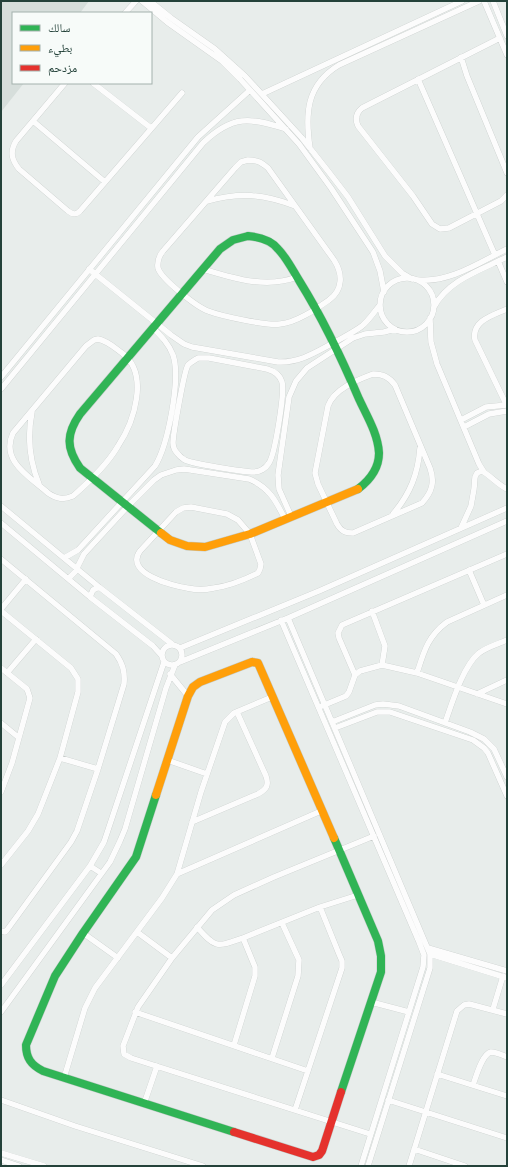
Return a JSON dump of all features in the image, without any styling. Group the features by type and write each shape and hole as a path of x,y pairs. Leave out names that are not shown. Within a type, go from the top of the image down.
{"street":[{"path":"126,12 136,1"},
{"path":"142,1 167,22 222,61 299,144 328,183 372,252 380,271 384,292"},
{"path":"150,1 225,57 262,94 310,148 339,185 385,256 398,269 425,285 430,291 433,297 434,307"},
{"path":"262,94 462,1"},
{"path":"310,148 307,125 310,103 317,85 327,74 346,62 479,1"},
{"path":"484,1 507,55"},
{"path":"493,1 507,36"},
{"path":"500,38 362,108 357,114 357,123 414,196 434,226 440,229 446,229 476,214 501,201 507,195"},
{"path":"461,57 467,76 507,172"},
{"path":"418,79 495,255"},
{"path":"64,84 13,146 12,158 19,169 73,214 77,214 182,92"},
{"path":"94,84 150,128"},
{"path":"1,376 198,137 250,90"},
{"path":"1,389 198,149 212,134 222,127 234,122 246,120 259,121 286,129"},
{"path":"33,121 105,182"},
{"path":"255,160 262,162 268,168 295,206 339,267 341,275 341,283 338,291 333,297 316,309 290,322 273,325 210,312 197,306 160,274 158,262 163,251 241,162 255,160"},
{"path":"206,201 242,194 278,199 295,206"},
{"path":"248,236 264,239 278,248 316,309 335,345 375,435 379,458 376,470 370,480 361,488 250,534 205,547 187,546 170,540 80,468 70,451 68,441 74,422 80,414 203,269 220,249 228,242 238,237 248,236"},
{"path":"288,518 278,482 278,468 289,397 296,381 307,368 362,325 380,305 384,292 393,282 405,278 426,281 442,279 507,249"},
{"path":"507,257 456,283 441,296 434,307 430,318 432,350 480,464 484,472 495,482 507,489"},
{"path":"498,261 507,282"},
{"path":"89,269 154,326 184,344 199,349 288,363 306,358 359,336 395,329"},
{"path":"203,269 236,278 267,283 277,283 297,277"},
{"path":"380,305 384,319 389,325 395,329 405,332 420,329 430,318"},
{"path":"507,308 480,322 476,327 474,334 475,340 507,407"},
{"path":"67,578 73,575 84,554 155,466 164,445 176,376 174,361 169,346 154,326"},
{"path":"98,339 103,340 129,358 134,368 137,383 136,399 130,424 118,447 92,478 73,496 60,499 54,497 13,463 7,448 9,440 13,433 89,342 98,339"},
{"path":"198,358 199,349"},
{"path":"198,358 209,358 273,371 282,380 284,387 273,453 270,463 261,470 250,472 186,460 176,453 173,441 186,370 188,365 198,358"},
{"path":"373,374 386,376 395,385 420,446 433,475 433,483 428,497 422,503 352,533 339,529 316,479 315,468 328,406 335,394 373,374"},
{"path":"284,387 292,389"},
{"path":"461,420 486,407 507,407"},
{"path":"464,427 489,414 507,407"},
{"path":"32,412 28,442 32,464 40,486"},
{"path":"391,516 409,491 415,477 419,462 420,446"},
{"path":"273,453 281,455"},
{"path":"184,469 186,460"},
{"path":"64,558 78,550 125,504 154,480 161,475 176,470 184,469 249,479 261,485 271,494 288,518"},
{"path":"249,479 250,472"},
{"path":"461,528 471,506 476,474 484,472"},
{"path":"2,507 99,587 172,644 180,648 349,578 507,508"},
{"path":"191,507 232,516 242,524 250,534 261,564 260,569 258,573 227,586 188,589 163,582 150,576 137,565 137,555 158,530 176,512 183,508 191,507"},
{"path":"1,523 90,597 153,646 169,665 288,618 334,596 507,521"},
{"path":"355,675 339,638 339,629 346,622 507,554"},
{"path":"1,558 116,654 122,664 125,675 124,684 98,769 74,836 7,930 5,932 1,931"},
{"path":"469,570 484,605"},
{"path":"349,578 348,582 351,587 354,588"},
{"path":"1,865 28,830 38,814 60,758 78,692 78,679 76,674 1,610 26,579"},
{"path":"332,585 337,590 334,596"},
{"path":"90,597 93,590 99,587"},
{"path":"417,673 428,643 433,634 439,628 447,622 507,595"},
{"path":"372,612 385,646 382,665"},
{"path":"281,620 374,836 411,915 428,948 430,954 430,968 368,1165 361,1164 423,967 424,955 411,915 335,728 288,618"},
{"path":"7,673 36,639"},
{"path":"445,723 458,687 470,664 478,654 485,649 507,640"},
{"path":"1,983 90,866 104,842 110,828 163,659 164,648 172,644"},
{"path":"1,1012 89,892 116,851 125,829 170,674 182,656 180,648"},
{"path":"254,661 258,663 378,941 382,961 381,972 322,1151 319,1155 313,1157 64,1078 35,1067 29,1061 25,1053 26,1045 51,983 83,933 136,857 188,696 193,687 200,682 254,661"},
{"path":"318,707 346,696 355,675 360,671 382,665 417,673 507,704"},
{"path":"1,668 29,693 29,702 18,737 12,763 1,792"},
{"path":"170,674 188,696"},
{"path":"477,694 507,680"},
{"path":"64,1078 88,1003 95,988 166,892 177,874 207,774 225,722 230,716 237,712 272,697"},
{"path":"332,722 375,705 383,704 399,706 484,739 494,749 507,777"},
{"path":"192,822 258,794 264,791 267,786 268,781 266,776 237,712"},
{"path":"335,728 377,712 390,712 473,740 488,753 507,796"},
{"path":"1,723 18,737"},
{"path":"473,740 476,735"},
{"path":"60,758 98,769"},
{"path":"167,760 207,774"},
{"path":"1,774 7,779"},
{"path":"177,874 321,811"},
{"path":"370,1134 131,1058 124,1054 123,1046 135,1012 172,958 212,910 234,895 374,836"},
{"path":"90,866 101,873"},
{"path":"198,927 209,941 221,945 243,938 320,907 358,895"},
{"path":"294,1110 342,968 342,961 320,907"},
{"path":"272,1058 298,976 299,964 297,956 282,923"},
{"path":"137,932 172,958"},
{"path":"83,933 118,958"},
{"path":"234,1045 256,971 243,938"},
{"path":"428,948 505,977 493,1009"},
{"path":"430,954 453,958 507,972"},
{"path":"417,985 424,987"},
{"path":"371,1002 409,1012"},
{"path":"409,1166 457,1010 464,1005 470,1004 507,1014"},
{"path":"135,1012 308,1071"},
{"path":"473,1085 483,1058 486,1054 491,1052 507,1056"},
{"path":"144,1104 157,1066"},
{"path":"390,1073 397,1075"},
{"path":"437,1074 507,1096"},
{"path":"1,1100 75,1126 203,1166"},
{"path":"388,1100 507,1138"},
{"path":"414,1149 465,1166"},
{"path":"1,1153 42,1166"},
{"path":"11,1165 14,1157"},
{"path":"1,1160 11,1165 19,1166"}],"shaded area":[{"path":"1,1 89,1 81,12 12,12 12,84 23,84 1,112"}],"traffic: fast":[{"path":"248,236 260,238 272,243 287,260 339,354 372,425 377,439 379,459 373,474 358,489"},
{"path":"161,533 80,468 75,461 70,447 70,435 72,428 80,414 220,249 233,240 248,236"},
{"path":"156,795 136,857 55,976 26,1045 27,1054 32,1064 43,1071 234,1132"},
{"path":"334,838 378,941 381,956 381,972 341,1092"}],"traffic: slow":[{"path":"161,533 170,540 187,546 205,547 250,534 358,489"},
{"path":"252,662 258,663 334,838"},
{"path":"156,795 188,696 193,687 200,682 252,662"}],"traffic: jam":[{"path":"234,1132 313,1157 319,1155 322,1151 341,1092"}]}
